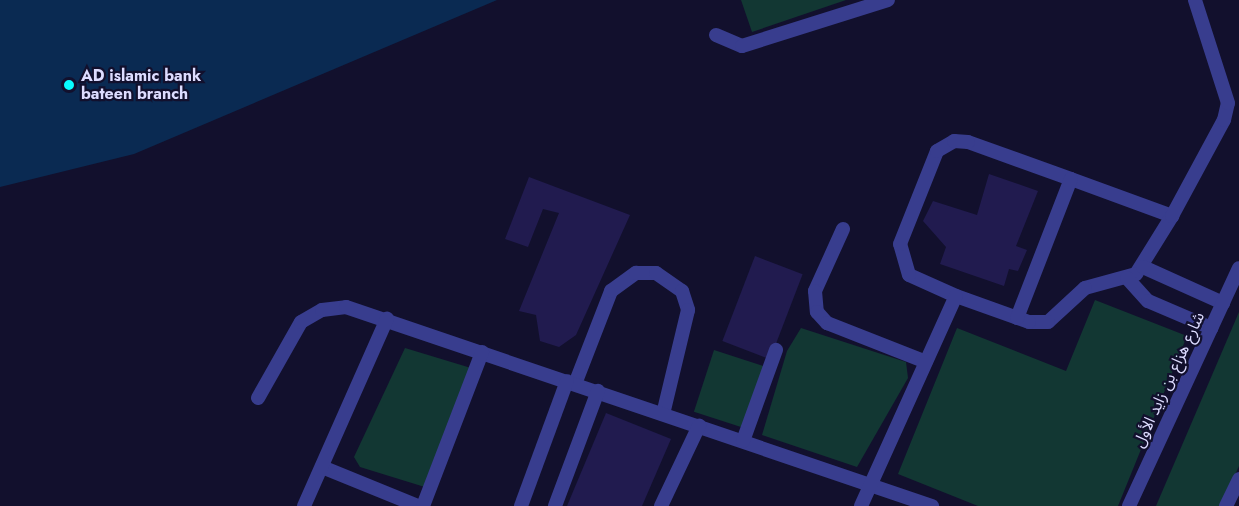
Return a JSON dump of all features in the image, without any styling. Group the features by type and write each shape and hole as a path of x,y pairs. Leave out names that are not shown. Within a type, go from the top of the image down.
{"street":[{"path":"716,36 742,46 888,0"},
{"path":"1172,216 961,141 937,151 899,253 916,280 1017,318 1048,322 1092,284 1127,278 1143,267 1172,216 1224,120 1227,103 1195,0"},
{"path":"1017,318 1071,179"},
{"path":"843,229 815,291 817,312 827,323 926,362"},
{"path":"1143,267 1223,303"},
{"name":"شارع هزاع بن زايد الأول","path":"1129,506 1239,268"},
{"path":"521,506 611,291 636,273 656,273 682,291 688,310 663,414"},
{"path":"1127,278 1148,301 1211,328"},
{"path":"861,506 956,296"},
{"path":"258,398 292,331 310,315 346,307 387,319 932,506"},
{"path":"304,506 387,319"},
{"path":"742,441 776,351"},
{"path":"423,506 482,352"},
{"path":"555,506 598,391"},
{"path":"661,506 699,426"},
{"path":"322,467 418,506"},
{"path":"1226,506 1239,479"}],"green space":[{"path":"741,0 846,0 752,32"},
{"path":"1095,300 1187,336 1118,506 978,506 898,474 957,328 1066,371"},
{"path":"1239,312 1239,466 1221,506 1156,506"},
{"path":"801,328 906,362 908,378 857,467 762,435 787,351"},
{"path":"405,348 471,368 428,488 360,467 354,457"},
{"path":"714,350 767,367 747,429 694,412"}],"water":[{"path":"0,0 497,0 134,154 0,187"}],"building":[{"path":"989,174 1038,191 1016,246 1027,250 1018,271 1009,269 1004,286 940,264 946,247 923,221 933,201 977,215"},
{"path":"529,177 630,215 576,335 559,347 540,341 536,315 519,311 559,213 543,209 528,247 505,239"},
{"path":"755,256 803,274 770,359 722,341"},
{"path":"606,413 671,439 642,506 567,506"}],"place":[{"name":"AD islamic bank bateen branch","path":"69,85"}]}
